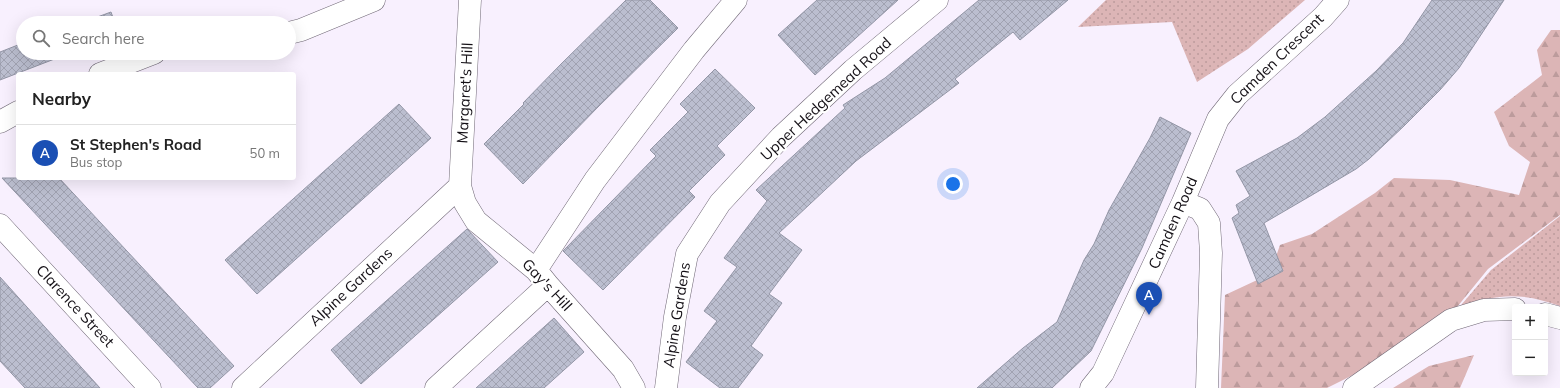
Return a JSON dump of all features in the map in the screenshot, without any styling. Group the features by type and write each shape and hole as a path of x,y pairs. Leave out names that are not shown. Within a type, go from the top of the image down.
{"street":[{"path":"296,31 374,0"},
{"name":"Margaret's Hill","path":"460,186 470,0"},
{"path":"436,388 542,278 594,180 694,50 736,0"},
{"name":"Upper Hedgemead Road","path":"720,203 781,137 853,70 936,0"},
{"name":"Camden Crescent","path":"1218,119 1236,95 1323,17 1338,0"},
{"path":"105,72 136,60"},
{"path":"0,122 16,113"},
{"name":"Camden Road","path":"1092,388 1103,373 1184,202 1218,119"},
{"name":"Gay's Hill","path":"460,186 465,203 476,221 542,278 623,369 634,388"},
{"name":"Alpine Gardens","path":"243,388 460,186"},
{"path":"1184,202 1200,209 1209,223 1211,253 1207,388"},
{"name":"Alpine Gardens","path":"666,388 675,317 687,254 720,203"},
{"name":"Clarence Street","path":"0,225 150,388"},
{"path":"1354,388 1451,320 1484,310 1512,309"},
{"path":"1548,315 1560,318"}],"green space":[{"path":"1106,0 1305,0 1248,49 1197,82 1172,22 1078,27"},
{"path":"1551,30 1560,30 1560,215 1488,269 1453,312 1407,348 1327,388 1221,388 1225,295 1270,274 1280,245 1312,234 1375,193 1394,178 1450,180 1519,195 1530,162 1509,146 1494,112 1542,75 1537,50"},
{"path":"1560,216 1560,306 1533,298 1506,296 1488,299 1456,311 1491,270"},
{"path":"1474,355 1460,388 1393,388 1429,366"}],"building":[{"path":"626,0 650,0 678,28 523,184 484,144 561,64"},
{"path":"817,0 898,0 815,75 778,35"},
{"path":"979,0 1068,0 1020,40 1013,32 955,79 959,83 856,161 779,233 802,250 769,294 782,303 751,346 763,355 738,388 720,388 686,362 717,321 704,311 737,267 724,258 767,201 756,190 845,108 843,105 885,78"},
{"path":"1432,0 1504,0 1459,68 1440,90 1369,159 1356,169 1264,223 1283,271 1258,284 1232,218 1239,213 1236,205 1250,196 1236,171 1297,138 1325,117 1376,71 1403,43"},
{"path":"111,12 112,16 100,16"},
{"path":"16,46 16,60 52,60 21,72 16,72 16,74 0,80 0,52"},
{"path":"715,69 755,108 717,146 725,155 689,191 695,197 603,290 563,251 656,156 650,150 688,112 680,104"},
{"path":"399,104 431,138 257,294 225,260"},
{"path":"1160,117 1191,133 1142,248 1091,351 1052,388 977,388 1023,348 1057,322 1084,260 1094,244 1109,210 1150,138"},
{"path":"2,178 16,178 16,180 61,180 234,366 210,388 198,388"},
{"path":"467,229 498,262 361,384 331,350"},
{"path":"0,277 100,388 25,388 0,361"},
{"path":"554,318 584,352 544,388 476,388"}],"place":[{"name":"St Stephen's Road","path":"1149,315"}]}
